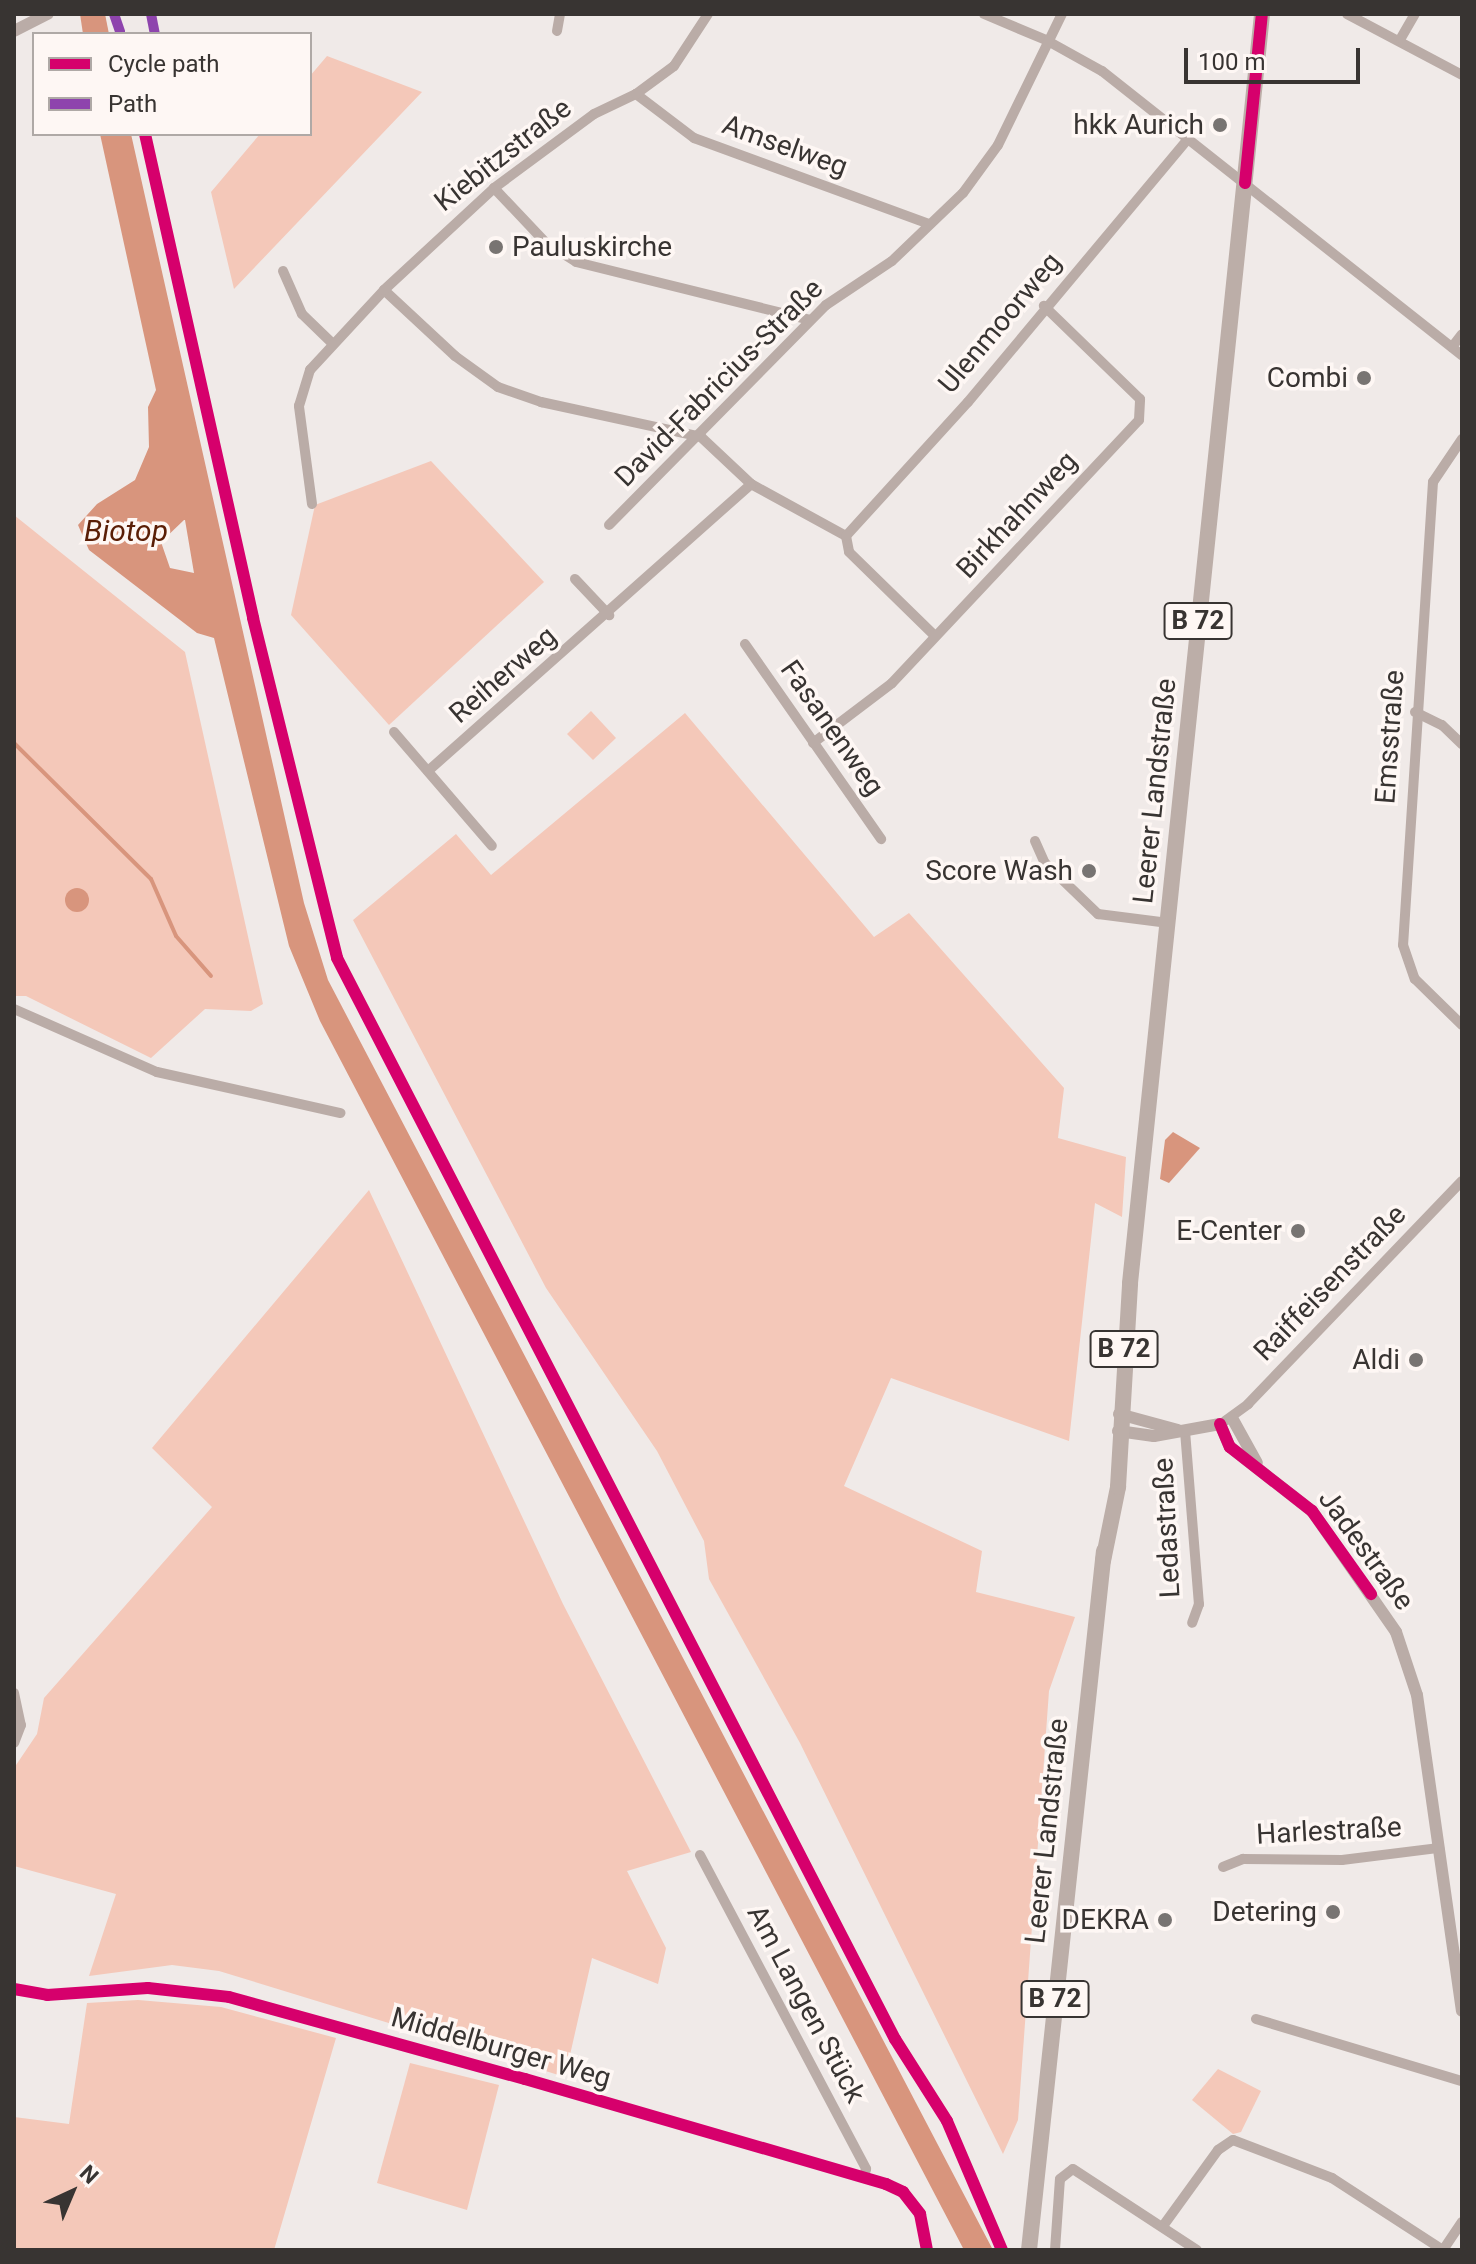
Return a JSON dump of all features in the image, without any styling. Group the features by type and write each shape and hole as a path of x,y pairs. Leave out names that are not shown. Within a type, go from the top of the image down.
{"main road":[{"name":"Leerer Landstraße","path":"1029,2250 1103,1561 1107,1484 1118,1423 1262,14"}],"street":[{"path":"14,31 48,14"},
{"path":"557,31 560,14"},
{"name":"Kiebitzstraße","path":"312,504 299,406 310,370 384,290 494,188 594,114 636,94 674,66 708,14"},
{"path":"984,14 1046,40 1102,71 1462,355"},
{"name":"David-Fabricius-Straße","path":"609,525 701,437 810,320 892,261 983,170 1016,110 1046,40 1062,14"},
{"path":"1347,14 1401,38 1462,75"},
{"path":"1401,38 1415,14"},
{"name":"Amselweg","path":"636,94 694,138 929,224"},
{"name":"Ulenmoorweg","path":"846,536 968,402 1044,306 1189,138"},
{"path":"494,188 546,243 576,262 810,320"},
{"path":"283,271 302,314 333,344"},
{"path":"384,290 455,356 498,387 541,402 701,437 751,484 846,536 849,552 935,636"},
{"name":"Birkhahnweg","path":"813,743 869,704 1139,420 1140,399 1044,306"},
{"path":"1452,347 1462,334"},
{"name":"Emsstraße","path":"1462,439 1433,482 1415,712 1405,960 1415,979 1462,1025"},
{"name":"Reiherweg","path":"428,771 609,615 751,484"},
{"path":"575,579 609,615"},
{"name":"Fasanenweg","path":"745,644 881,839"},
{"path":"1415,712 1442,725 1462,744"},
{"path":"394,732 492,846"},
{"path":"1035,841 1045,863 1098,914 1168,923"},
{"path":"14,1009 157,1072 340,1113"},
{"name":"Raiffeisenstraße","path":"1226,1421 1462,1181"},
{"path":"1118,1423 1154,1436 1226,1421"},
{"name":"Jadestraße","path":"1226,1421 1258,1466 1312,1511 1396,1632 1417,1695 1462,2011"},
{"name":"Ledastraße","path":"1182,1431 1199,1604 1192,1623"},
{"path":"14,1693 21,1725 14,1743"},
{"name":"Harlestraße","path":"1223,1867 1243,1859 1342,1860 1439,1848"},
{"name":"Am Langen Stück","path":"700,1855 866,2169 864,2177"},
{"name":"Middelburger Weg","path":"14,1989 47,1995 148,1988 229,1997 864,2177 903,2192 912,2202 926,2228 927,2250"},
{"path":"1256,2019 1462,2081"},
{"path":"1163,2226 1218,2150 1233,2140 1332,2178 1443,2250 1462,2222"},
{"path":"1055,2250 1060,2179 1073,2169 1197,2250"}],"shaded area":[{"path":"327,56 422,92 234,289 211,192 258,136 312,136 312,74"},
{"path":"431,461 544,582 389,725 291,615 315,505"},
{"path":"14,515 185,652 263,1004 251,1011 205,1009 151,1058 26,996 14,996"},
{"path":"591,711 616,738 593,760 567,734"},
{"path":"685,713 874,937 909,913 1064,1088 1058,1138 1126,1157 1122,1217 1095,1203 1069,1441 891,1378 844,1486 982,1551 976,1592 1075,1617 1049,1691 1018,2120 1003,2154 800,1743 709,1579 704,1541 657,1451 546,1288 353,920 456,834 491,875"},
{"path":"369,1190 563,1604 691,1852 627,1871 666,1948 658,1984 592,1958 565,2077 219,1971 172,1965 89,1976 116,1894 14,1866 14,1768 37,1734 44,1698 212,1507 152,1448"},
{"path":"138,2000 221,2007 336,2038 274,2250 14,2250 14,2117 69,2124 87,2003"},
{"path":"410,2063 499,2085 467,2210 377,2183"},
{"path":"1218,2069 1261,2091 1241,2132 1233,2134 1192,2100"}],"water":[{"path":"80,14 105,14 109,32 83,32"},
{"name":"Biotop","path":"100,136 131,136 304,903 328,980 993,2250 964,2250 320,1021 289,946 214,638 197,633 89,550 78,525 97,504 135,480 149,447 148,407 156,390","holes":["184,520 194,573 170,568 161,542"]},
{"path":"77,888 88,895 89,900 82,911 77,912 66,905 65,900 72,889"},
{"path":"1173,1132 1200,1148 1169,1183 1160,1179 1165,1140"}],"waterway":[{"path":"14,743 151,879 176,936 211,976"}],"marked path":[{"path":"114,14 120,32"},
{"path":"151,14 155,32"}],"cycle path":[{"path":"1245,183 1262,14"},
{"path":"145,136 253,618 337,958 895,2039 947,2121 1002,2250"},
{"path":"1220,1424 1230,1447 1312,1511 1371,1594"},
{"path":"14,1989 47,1995 148,1988 229,1997 525,2079 886,2184 903,2192 920,2214 927,2250"}],"place":[{"name":"hkk Aurich","path":"1220,125"},
{"name":"Pauluskirche","path":"496,247"},
{"name":"Combi","path":"1364,378"},
{"name":"Score Wash","path":"1089,871"},
{"name":"E-Center","path":"1298,1231"},
{"name":"Aldi","path":"1416,1360"},
{"name":"Detering","path":"1333,1912"},
{"name":"DEKRA","path":"1165,1920"}]}
